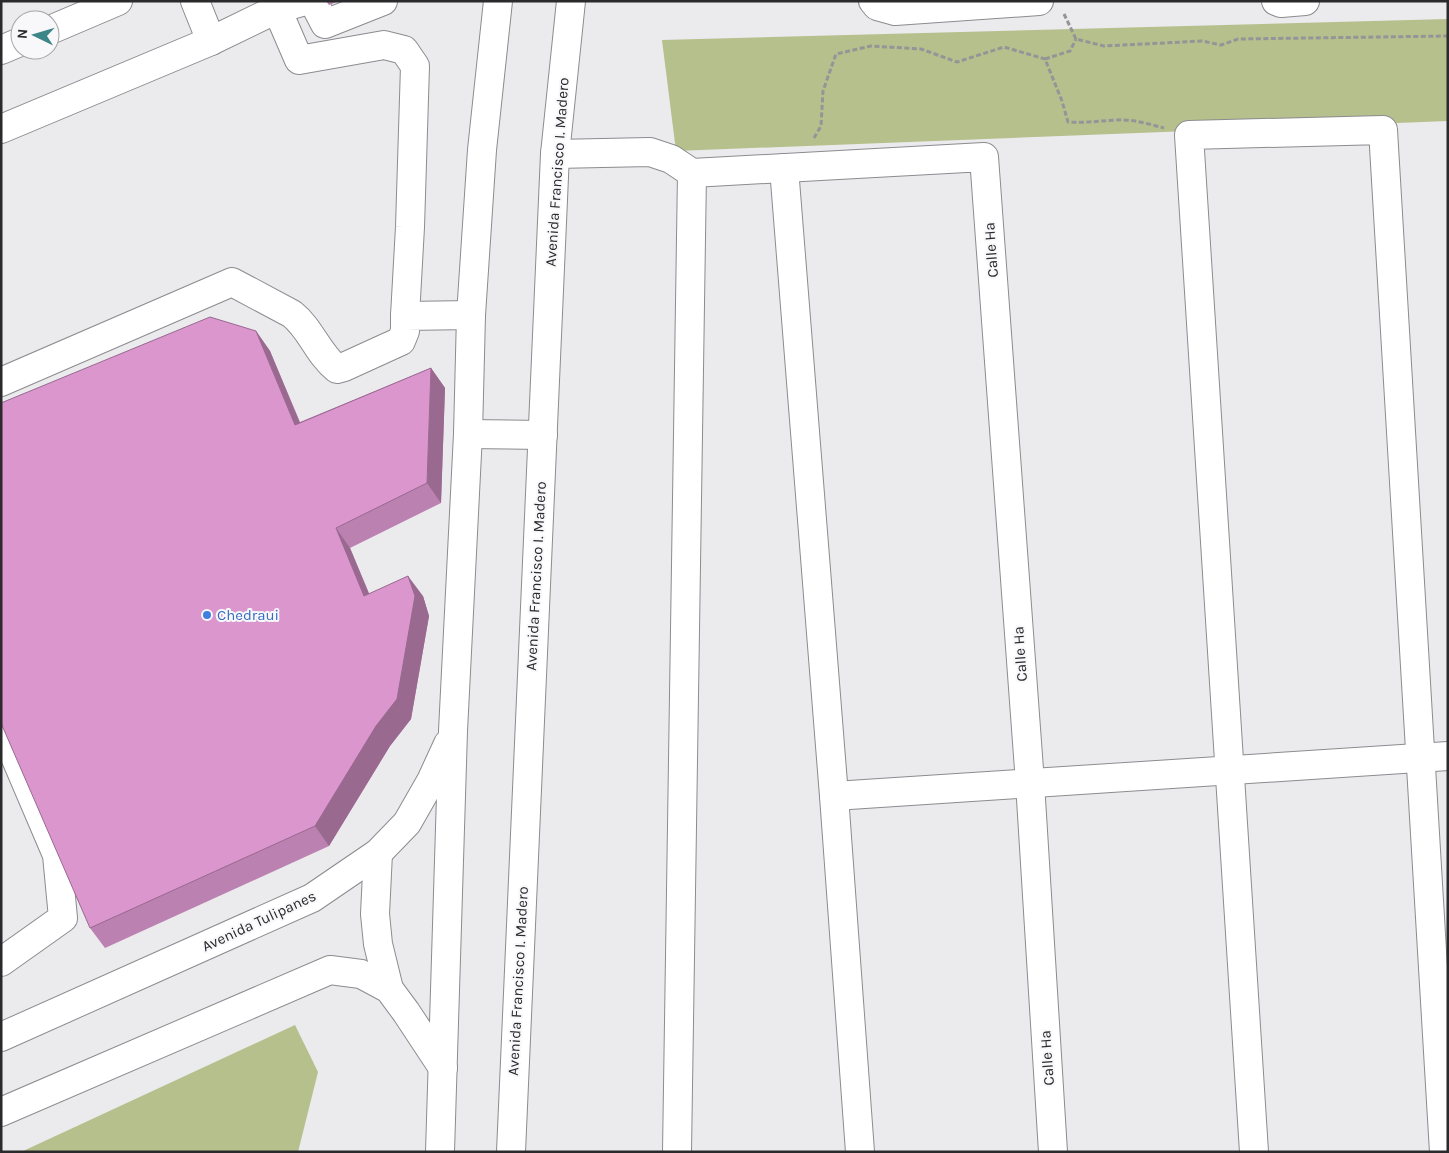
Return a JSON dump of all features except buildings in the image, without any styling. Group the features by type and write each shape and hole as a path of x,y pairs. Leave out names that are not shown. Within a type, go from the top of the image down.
{"street":[{"path":"60,26 118,1"},
{"path":"195,1 211,41"},
{"path":"1,129 211,41 278,9 306,1"},
{"path":"313,1 325,24 383,1"},
{"path":"440,1152 454,731 468,434 471,314 482,150 498,1"},
{"name":"Avenida Francisco I. Madero","path":"510,1152 555,154 571,1"},
{"path":"873,1 877,6 895,11 1050,5"},
{"path":"1276,1 1281,3 1305,1"},
{"path":"1,382 232,282 292,314 300,321 327,361 337,368 344,368 402,341 405,331 410,227 415,66 404,50 384,45 299,60 278,9"},
{"path":"1254,1152 1189,135 1383,130 1444,1152"},
{"path":"555,154 650,152 671,159 692,173 784,168 860,1152"},
{"name":"Calle Ha","path":"784,168 984,157 1030,783 1053,1152"},
{"path":"677,1152 692,173"},
{"path":"405,316 471,314"},
{"path":"468,434 543,435"},
{"path":"1,724 57,855 63,918 1,962"},
{"name":"Avenida Tulipanes","path":"1,1037 312,898 378,853 407,822 431,781 454,731"},
{"path":"834,796 1448,756"},
{"path":"378,853 375,914 378,944 389,989 443,1068"},
{"path":"1,1112 330,970 361,974 389,989"}],"path":[{"path":"1050,5 1076,39 1104,46 1202,41 1221,45 1238,39 1448,36"},
{"path":"813,139 821,126 823,91 836,54 871,46 921,49 957,62 1004,47 1045,59 1070,51 1076,39"},
{"path":"1045,59 1062,101 1068,122 1089,123 1118,120 1150,124 1189,135"}],"green space":[{"path":"1448,19 1448,121 676,151 662,40"},
{"path":"295,1025 318,1072 298,1152 21,1152"}],"place":[{"name":"Chedraui","path":"207,615"}]}
